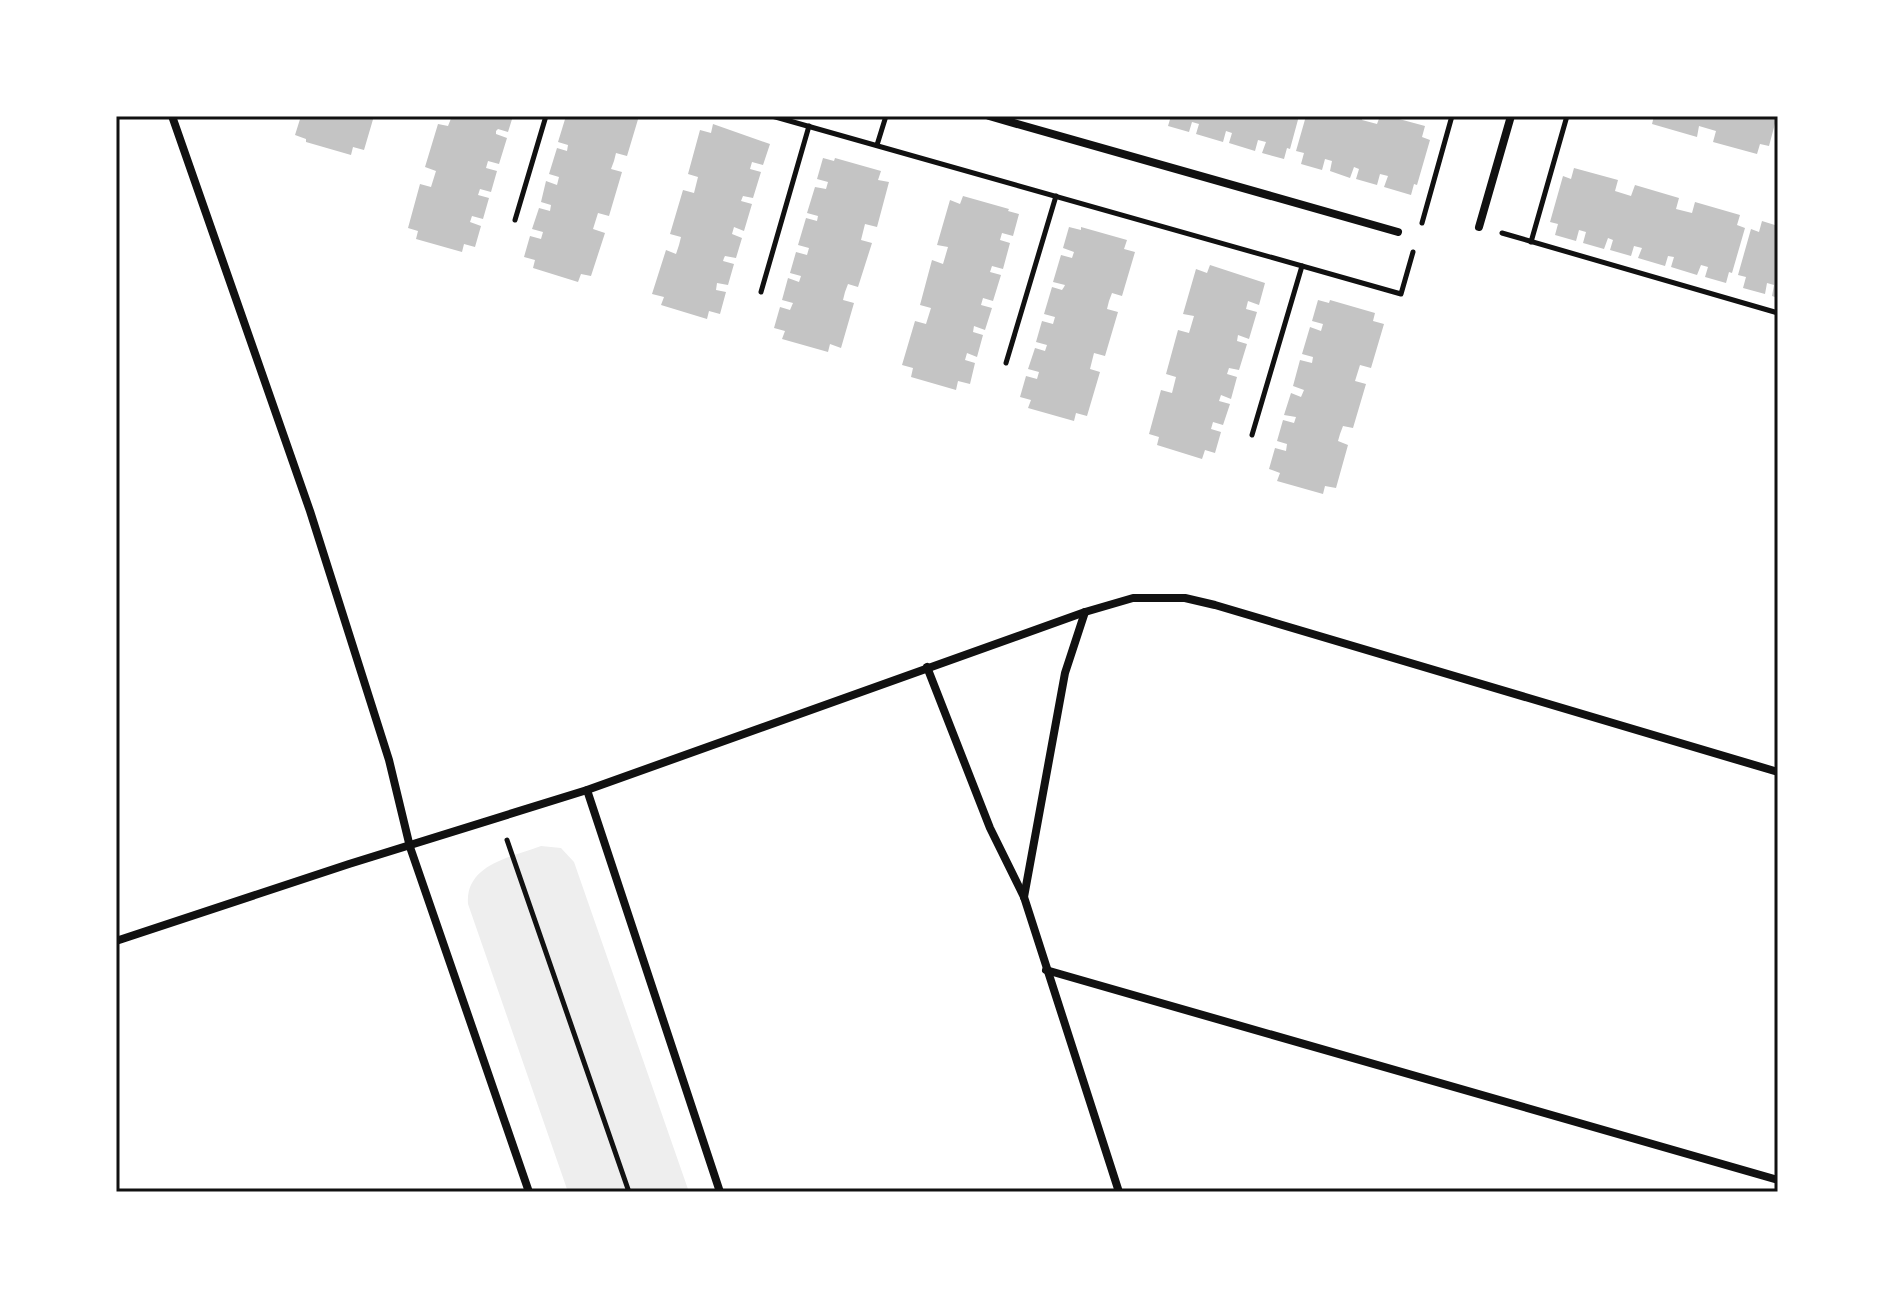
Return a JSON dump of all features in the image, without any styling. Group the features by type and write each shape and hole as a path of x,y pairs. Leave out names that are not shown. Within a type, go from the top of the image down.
{"street":[{"path":"172,116 310,511 389,760 410,847 529,1192"},
{"path":"989,116 1398,232"},
{"path":"1479,227 1511,116"},
{"path":"116,941 587,790 927,667 1133,598 1185,598 1215,605 1778,772"},
{"path":"1024,897 1065,673 1085,612"},
{"path":"927,667 990,828 1024,897 1119,1192"},
{"path":"587,790 720,1192"},
{"path":"1046,970 1778,1180"}],"path":[{"path":"515,220 546,116"},
{"path":"772,116 1401,294 1416,241"},
{"path":"877,145 886,116"},
{"path":"1420,228 1452,116"},
{"path":"1531,242 1567,116"},
{"path":"761,292 809,126"},
{"path":"1006,363 1056,196"},
{"path":"1479,227 1778,313"},
{"path":"1252,435 1302,266"},
{"path":"500,816 629,1192"}],"shaded area":[{"path":"541,846 561,848 574,862 689,1192 568,1192 468,904 469,890 482,871 492,864"}],"building":[{"path":"301,116 374,116 364,150 353,147 351,155 306,142 306,139 295,135"},
{"path":"452,116 513,116 508,132 496,131 496,134 507,138 499,164 488,161 486,168 497,171 491,192 480,189 478,195 489,198 483,219 472,216 470,222 481,226 475,247 464,244 462,252 416,239 418,231 408,228 420,184 431,187 436,171 425,167 438,124 448,126"},
{"path":"566,116 577,119 578,116 639,116 627,156 616,153 611,169 622,172 609,216 598,213 593,229 605,233 591,276 581,274 578,282 533,268 535,260 524,257 530,236 541,239 543,232 532,229 539,208 550,211 551,205 541,202 546,181 557,185 559,177 549,174 557,148 567,151 568,145 558,142"},
{"path":"1171,116 1299,116 1284,159 1262,153 1266,142 1258,140 1255,151 1229,143 1232,133 1226,131 1223,142 1196,134 1199,124 1192,122 1189,132 1168,126"},
{"path":"1306,116 1363,116 1362,120 1377,124 1380,116 1388,116 1425,126 1422,137 1430,140 1417,185 1414,184 1411,195 1384,187 1388,176 1380,174 1377,185 1356,179 1359,169 1354,167 1350,178 1330,171 1332,161 1325,159 1322,170 1301,164 1304,153 1296,151"},
{"path":"1654,116 1777,116 1769,146 1760,144 1757,154 1713,142 1716,131 1699,126 1697,137 1652,124"},
{"path":"713,124 770,144 763,165 752,162 750,169 761,172 753,198 743,196 741,201 752,204 744,231 734,227 732,234 742,238 736,258 725,256 723,261 734,264 728,285 717,283 716,290 726,292 720,314 709,311 707,319 661,305 664,297 652,294 666,250 676,254 679,245 681,237 670,234 683,190 694,193 698,177 688,174 700,130 711,133"},
{"path":"823,158 834,161 835,158 881,171 878,180 889,182 877,227 865,224 861,240 872,243 858,287 848,284 845,292 843,300 854,303 841,348 830,344 828,352 782,339 785,331 774,328 780,307 790,310 793,303 782,300 788,278 799,282 801,276 790,273 796,252 807,255 809,248 798,245 806,218 817,221 818,216 807,213 815,187 826,189 828,182 817,179"},
{"path":"1574,168 1618,180 1615,191 1631,196 1635,185 1679,198 1676,209 1692,213 1695,202 1740,215 1737,225 1745,228 1732,273 1729,272 1726,283 1705,277 1708,267 1701,265 1697,275 1671,267 1674,257 1668,256 1665,266 1638,258 1642,248 1634,246 1631,256 1610,250 1613,240 1608,238 1604,249 1583,243 1586,232 1579,230 1576,241 1555,235 1558,224 1550,222 1563,176 1571,179"},
{"path":"963,196 1019,214 1013,236 1002,233 1000,240 1010,243 1003,269 992,266 990,272 1001,275 993,301 983,298 981,305 992,308 985,330 974,326 973,332 983,335 977,357 967,353 965,360 975,363 970,384 958,381 956,390 911,377 913,368 902,365 915,321 926,324 931,308 920,305 932,260 943,264 948,247 937,245 950,200 960,204"},
{"path":"1762,221 1778,226 1778,298 1772,296 1774,285 1767,283 1765,294 1743,288 1746,277 1738,275 1751,229 1759,232"},
{"path":"1069,227 1081,230 1081,227 1127,240 1124,249 1135,252 1122,296 1112,293 1109,301 1107,309 1118,312 1105,356 1094,353 1090,369 1100,372 1087,416 1076,413 1074,421 1028,408 1031,400 1020,397 1026,376 1037,379 1039,372 1028,369 1035,348 1045,351 1047,345 1036,342 1042,321 1053,324 1055,317 1044,314 1052,287 1062,290 1065,285 1053,282 1061,255 1072,258 1074,252 1063,248"},
{"path":"1210,265 1265,283 1259,305 1248,301 1246,309 1257,312 1249,339 1238,335 1237,341 1247,344 1239,370 1229,368 1227,374 1237,377 1231,399 1221,395 1219,401 1230,404 1223,425 1213,422 1211,429 1221,432 1215,453 1205,450 1202,459 1157,445 1159,437 1149,434 1161,390 1172,393 1176,377 1166,374 1178,330 1189,333 1194,316 1183,314 1196,269 1207,273"},
{"path":"1318,300 1329,303 1330,300 1375,313 1373,321 1384,324 1371,368 1360,365 1355,381 1366,384 1353,428 1343,426 1340,434 1338,441 1348,445 1336,488 1325,486 1323,494 1277,481 1280,473 1269,469 1275,448 1286,451 1287,444 1277,441 1283,420 1294,423 1296,417 1284,415 1291,393 1301,397 1304,390 1293,386 1300,360 1312,363 1313,357 1302,354 1310,327 1321,331 1323,324 1312,321"}]}
